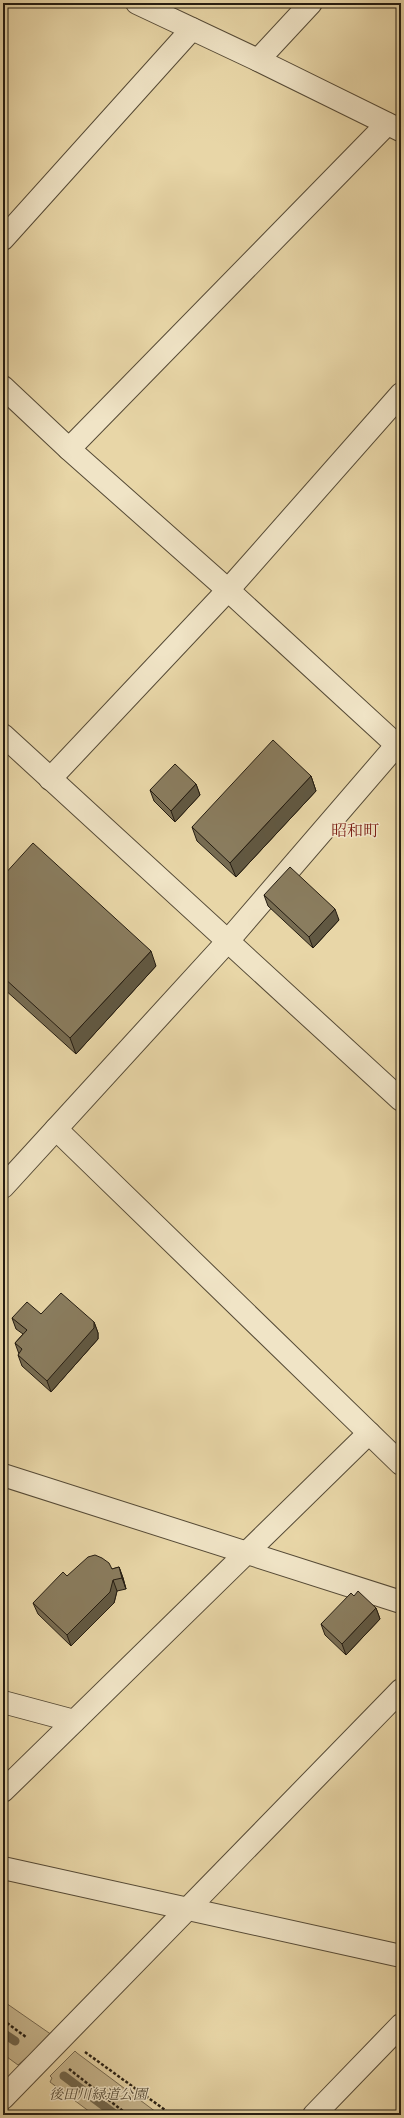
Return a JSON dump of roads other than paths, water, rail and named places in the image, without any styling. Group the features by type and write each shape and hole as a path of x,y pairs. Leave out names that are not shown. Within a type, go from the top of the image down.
{"street":[{"path":"69,450 394,127 258,60 137,3"},
{"path":"258,60 311,3"},
{"path":"3,239 192,29"},
{"path":"3,388 69,450 400,744 227,942 3,1187"},
{"path":"50,780 228,590 401,394"},
{"path":"3,735 50,780 401,1100"},
{"path":"56,1129 401,1464"},
{"path":"3,1791 369,1433"},
{"path":"7,1482 401,1602"},
{"path":"3,2098 401,1690"},
{"path":"3,1702 74,1721"},
{"path":"3,1868 190,1908 401,1956"},
{"path":"314,2115 401,2025"}],"waterway":[{"path":"3,2033 15,2041"},
{"path":"64,2076 116,2115"}],"district":[{"name":"昭和町","path":"355,830"}],"park label":[{"name":"後田川緑道公園","path":"98,2094"}]}
